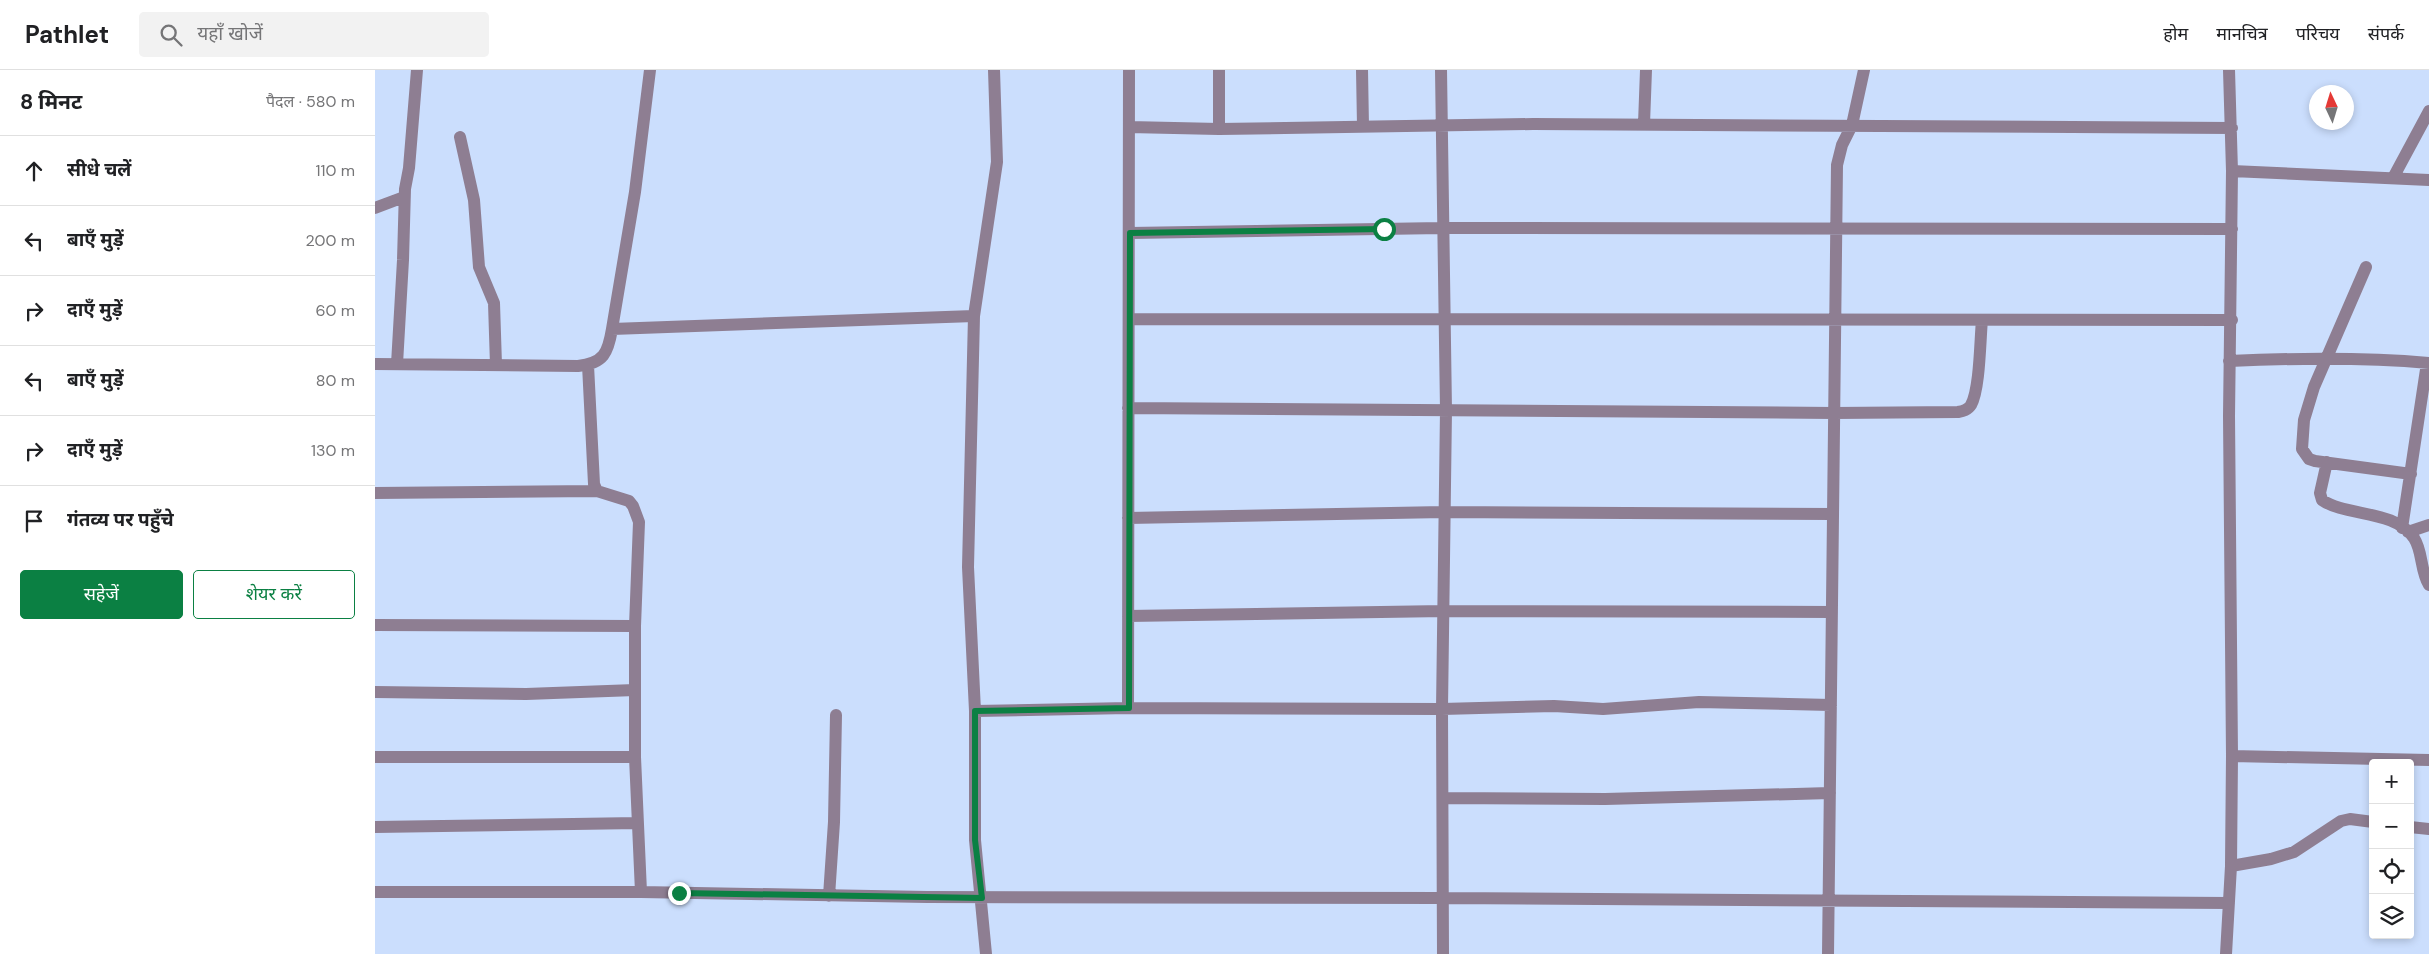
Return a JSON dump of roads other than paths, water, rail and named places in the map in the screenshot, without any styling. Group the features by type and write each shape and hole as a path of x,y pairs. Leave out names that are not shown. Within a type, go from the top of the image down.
{"street":[{"path":"397,364 403,260 404,197 409,168 408,154 417,70"},
{"path":"375,364 587,365 597,362 604,354 612,329 635,192 649,70"},
{"path":"986,954 975,840 975,711 968,567 974,316 997,162 994,70"},
{"path":"1129,70 1129,708"},
{"path":"1219,70 1219,129"},
{"path":"1362,70 1363,126"},
{"path":"1441,70 1443,318 1446,410 1442,709 1443,954"},
{"path":"1644,124 1646,70"},
{"path":"1828,954 1837,165 1843,145 1853,125 1864,70"},
{"path":"2226,954 2231,866 2233,756 2229,360 2232,128 2229,70"},
{"path":"2393,178 2429,111"},
{"path":"1129,127 1219,129 1442,124 1644,124 2232,128"},
{"path":"460,137 474,200 479,267 494,303 496,365"},
{"path":"2232,171 2429,180"},
{"path":"375,208 404,197"},
{"path":"1130,233 1442,228 2232,229"},
{"path":"2366,267 2308,404 2301,442 2304,454 2309,459 2411,474"},
{"path":"612,329 974,316"},
{"path":"1129,319 2231,320"},
{"path":"1129,408 1834,413 1958,412 1967,409 1975,391 1982,320"},
{"path":"2229,360 2327,358 2401,360 2428,363 2423,436 2411,474 2405,530"},
{"path":"587,365 592,474 597,491"},
{"path":"2327,462 2320,493 2322,500 2377,516 2405,530 2417,543 2422,571 2429,585"},
{"path":"375,493 597,491 629,501 637,514 639,532 635,626 635,757 641,892"},
{"path":"1129,518 1444,512 1833,514"},
{"path":"2405,530 2429,525"},
{"path":"1128,616 1444,611 1832,612"},
{"path":"375,625 635,626"},
{"path":"375,692 526,694 635,690"},
{"path":"975,711 1129,708 1442,709 1553,706 1618,709 1699,702 1831,705"},
{"path":"829,896 834,822 837,715"},
{"path":"2233,756 2429,760"},
{"path":"375,757 635,757"},
{"path":"1443,798 1605,799 1830,793"},
{"path":"2231,866 2271,859 2294,852 2341,821 2369,822"},
{"path":"375,828 638,823"},
{"path":"2414,827 2429,829"},
{"path":"375,892 641,892 982,898 1444,898 2229,903"}]}
